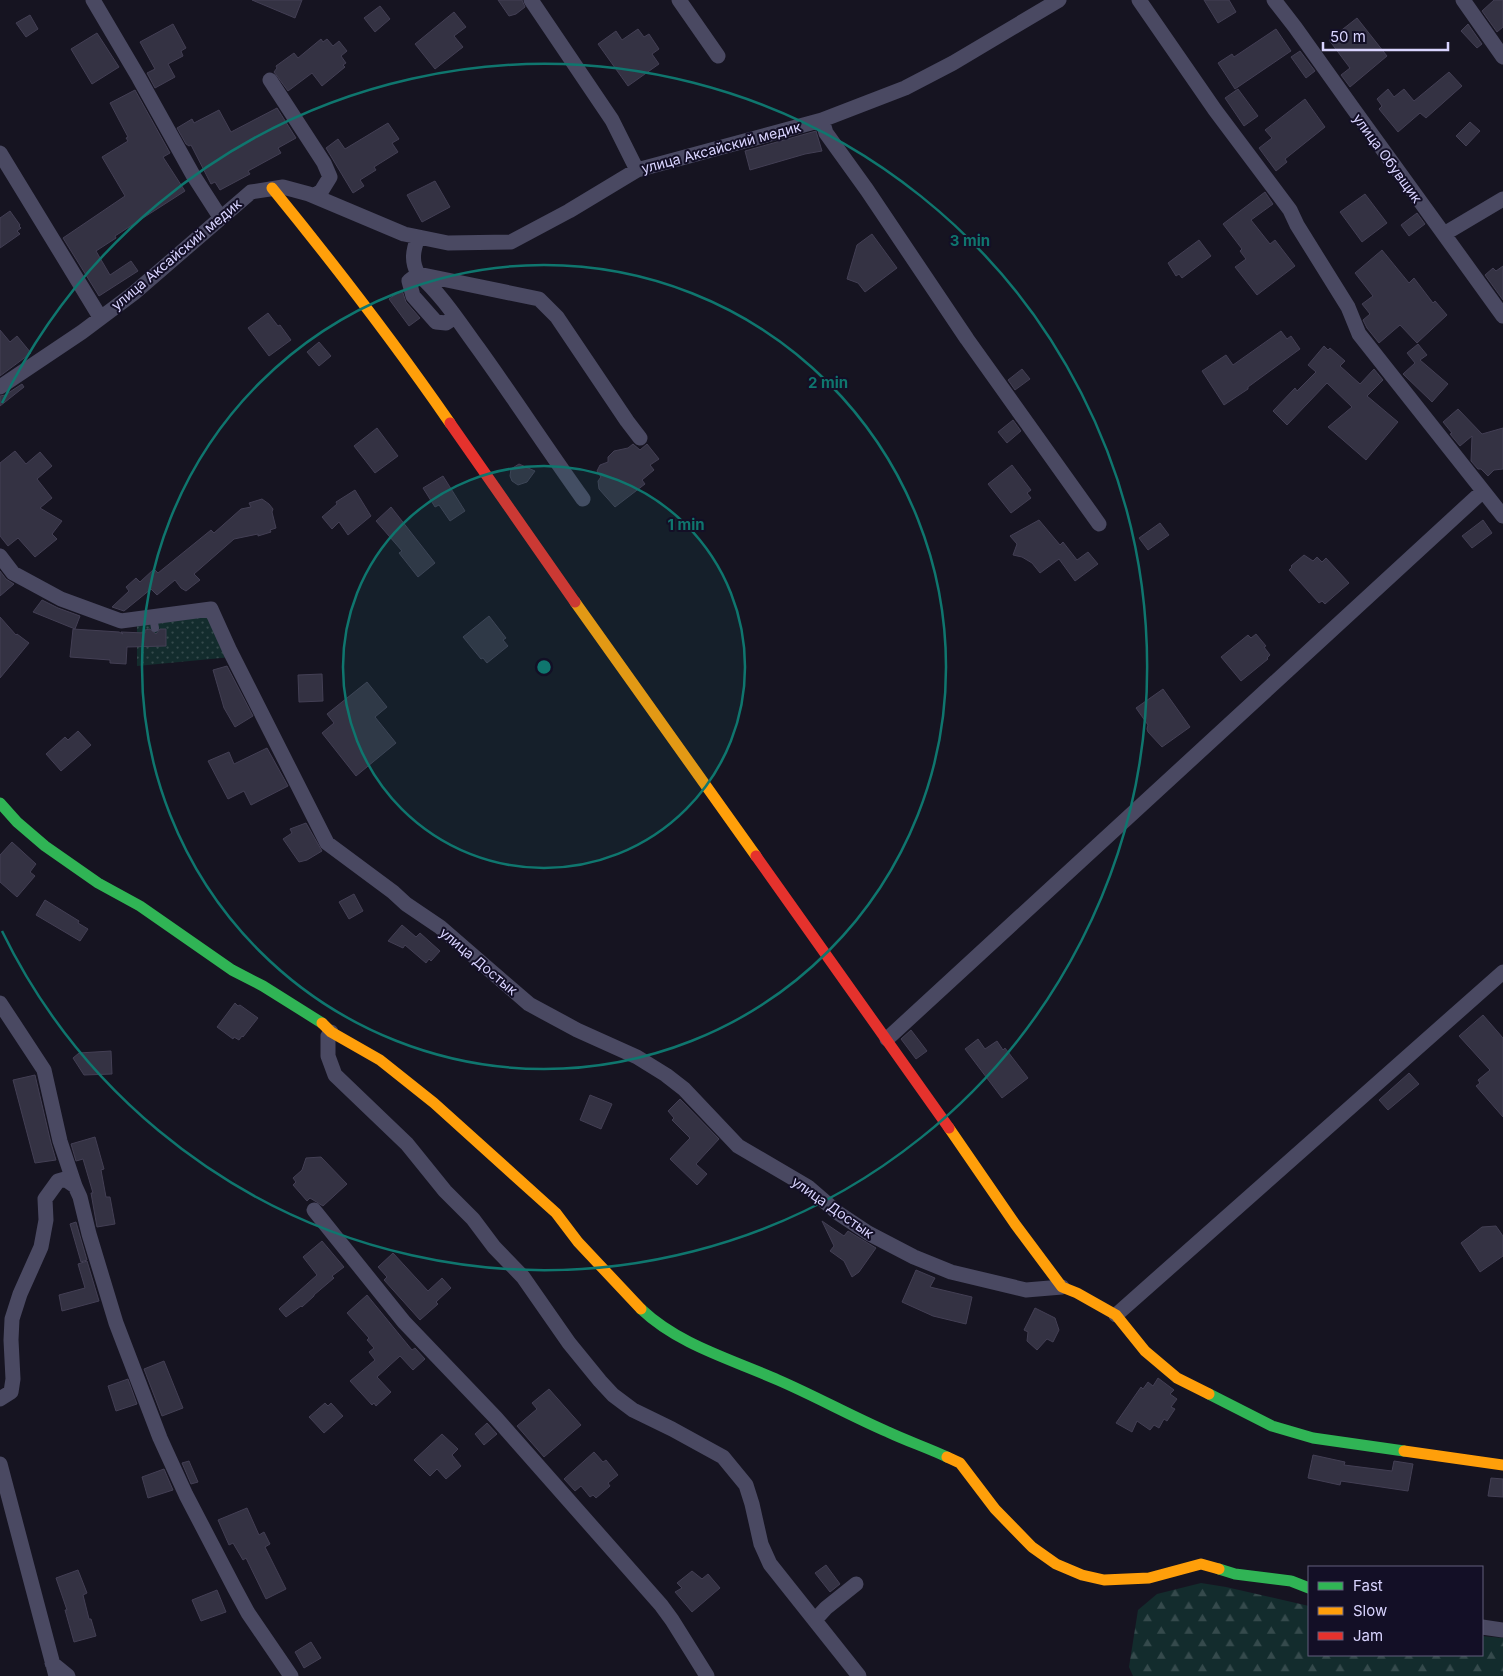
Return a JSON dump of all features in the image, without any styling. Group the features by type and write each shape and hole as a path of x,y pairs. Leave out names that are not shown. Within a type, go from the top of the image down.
{"street":[{"path":"93,0 169,129 193,175 220,217"},
{"path":"531,0 612,120 637,170"},
{"path":"679,0 718,56"},
{"name":"улица Аксайский медик","path":"0,387 82,332 134,293 251,192 283,187 315,196 404,234 448,244 511,242 569,211 637,170 822,120 906,88 1059,0"},
{"path":"1139,0 1215,110 1290,210 1297,225 1348,307 1359,334 1503,516"},
{"name":"улица Обувщик","path":"1274,0 1296,27 1503,316"},
{"path":"1463,0 1503,56"},
{"path":"270,80 324,163 330,177 322,190 315,196"},
{"path":"822,120 826,133 867,190 967,339 1099,524"},
{"path":"0,153 100,317"},
{"path":"272,188 419,378 601,640 887,1039 1014,1224 1062,1287 1077,1293 1116,1315 1145,1351 1177,1378 1272,1426 1313,1438 1503,1465"},
{"path":"1444,234 1503,200"},
{"path":"418,237 413,252 414,266 418,274 433,287 455,316 583,499"},
{"path":"455,316 446,323 436,322 413,296 409,281 418,274 539,299 557,317 640,438"},
{"path":"887,1039 1483,491"},
{"name":"улица Достык","path":"0,556 14,573 61,599 121,621 154,622 211,609 230,651 327,843 393,892 406,904 440,927 529,1004 577,1030 619,1048 666,1075 684,1089 738,1146 808,1186 838,1213 880,1240 914,1257 951,1272 1026,1290 1062,1287"},
{"path":"0,803 17,822 45,846 98,883 140,906 232,970 263,986 319,1020 331,1032 387,1066 434,1103 502,1162 556,1213 591,1256 656,1323 676,1336 779,1380 889,1433 924,1446 960,1463 1018,1534 1032,1548 1056,1564 1082,1575 1104,1580 1149,1578 1201,1564 1235,1574 1291,1581 1308,1588"},
{"path":"1116,1315 1503,972"},
{"path":"0,1003 44,1070 64,1154 80,1197 91,1242 116,1324 160,1438 186,1495 235,1589 291,1676"},
{"path":"331,1032 328,1036 328,1056 335,1075 407,1144 445,1191 473,1219 494,1247 523,1277 569,1343 613,1395 633,1410 723,1457 746,1485 761,1544 770,1564 860,1676"},
{"path":"0,1399 11,1392 14,1379 11,1340 12,1319 20,1294 41,1247 46,1220 45,1199 53,1185 64,1154"},
{"path":"53,1185 65,1179 75,1186"},
{"path":"314,1210 404,1322 496,1418 661,1605 707,1676"},
{"path":"0,1464 54,1670 68,1676"},
{"path":"815,1620 826,1608 856,1584"},
{"path":"1483,1627 1503,1630"}],"green space":[{"path":"211,611 232,657 137,666 137,620"},
{"path":"1201,1583 1308,1606 1308,1656 1483,1656 1483,1636 1503,1638 1503,1676 1133,1676 1129,1667 1138,1610 1157,1594"}],"building":[{"path":"252,0 302,0 295,18"},
{"path":"498,0 522,0 525,7 516,14 509,16"},
{"path":"1204,0 1229,0 1236,12 1218,23"},
{"path":"1494,0 1503,0 1503,27 1497,32 1482,11"},
{"path":"380,6 390,19 375,32 364,18"},
{"path":"454,12 466,27 454,36 463,47 435,69 415,44"},
{"path":"30,15 38,29 26,37 16,23"},
{"path":"1357,18 1387,56 1350,87 1341,75 1350,68 1329,40"},
{"path":"173,24 186,48 181,51 183,56 168,64 175,77 155,88 147,73 155,69 140,42"},
{"path":"1468,24 1482,44 1477,48 1461,31"},
{"path":"638,29 644,37 649,34 659,49 652,54 659,64 628,86 598,44 616,31 622,40"},
{"path":"1276,29 1291,51 1235,89 1218,63 1232,54 1234,57"},
{"path":"97,33 119,67 92,84 71,49"},
{"path":"321,39 323,42 327,39 333,46 339,41 347,51 341,56 346,63 343,65 345,67 322,86 312,73 288,91 274,72 277,68 276,66 294,53 298,58"},
{"path":"1300,51 1315,71 1306,78 1291,57"},
{"path":"1449,72 1462,86 1426,118 1420,113 1398,132 1379,109 1382,106 1377,99 1388,89 1394,97 1404,89 1414,101"},
{"path":"1238,89 1258,116 1244,126 1225,98"},
{"path":"135,90 170,153 163,157 185,191 115,236 116,238 96,251 110,275 131,261 138,271 99,296 63,238 125,196 102,157 128,141 126,138 128,137 110,103"},
{"path":"1305,99 1325,127 1285,159 1287,162 1276,171 1259,148 1272,138 1265,130"},
{"path":"277,108 296,138 278,148 281,153 248,171 250,174 220,190 215,182 211,184 191,145 186,144 177,128 192,119 194,123 219,110 231,132"},
{"path":"1470,122 1480,131 1466,146 1456,136"},
{"path":"388,123 399,139 392,143 398,152 374,167 376,170 360,180 364,186 353,193 326,148 338,139 345,149"},
{"path":"816,131 822,151 750,170 745,151"},
{"path":"435,181 450,207 422,222 407,195"},
{"path":"1265,192 1273,204 1251,220 1270,244 1275,240 1295,266 1257,295 1235,267 1246,259 1240,251 1242,249 1223,224"},
{"path":"1365,194 1387,223 1362,242 1340,212"},
{"path":"10,211 20,225 21,228 17,231 20,234 0,248 0,218"},
{"path":"1417,213 1425,224 1409,236 1401,225"},
{"path":"872,234 897,268 865,292 858,283 847,279 857,245"},
{"path":"1199,240 1211,256 1182,278 1179,274 1176,276 1168,263"},
{"path":"1382,250 1409,283 1414,278 1433,303 1435,301 1447,315 1417,343 1400,325 1379,343 1363,320 1370,314 1362,304 1373,296 1355,273"},
{"path":"1503,266 1503,300 1485,275 1493,268 1496,271"},
{"path":"402,290 406,302 420,318 409,326 389,299"},
{"path":"268,313 291,340 269,356 248,328"},
{"path":"0,330 10,342 17,336 31,353 0,376"},
{"path":"1281,331 1287,339 1291,336 1300,349 1224,405 1202,371 1226,355 1233,365"},
{"path":"319,342 331,356 319,366 307,352"},
{"path":"1418,344 1427,355 1420,360 1448,384 1432,402 1403,374 1415,363 1407,353"},
{"path":"1324,346 1328,350 1330,348 1345,361 1340,366 1360,384 1374,369 1383,380 1367,396 1398,422 1366,460 1328,427 1352,407 1327,383 1287,425 1273,411 1295,388 1297,391 1316,372 1308,365"},
{"path":"1022,369 1030,379 1015,390 1008,380"},
{"path":"22,384 24,387 0,406 0,396 5,395"},
{"path":"1458,409 1482,434 1503,428 1503,469 1494,470 1488,476 1471,461 1472,436 1460,446 1450,434 1452,433 1443,422"},
{"path":"1013,420 1021,431 1007,443 998,432"},
{"path":"377,428 398,456 375,473 354,446"},
{"path":"633,444 640,450 647,444 659,459 650,465 654,470 642,480 645,484 615,507 599,489 598,481 601,477 597,471 600,465 608,462 608,457 614,451 628,448"},
{"path":"15,451 26,464 40,452 52,466 37,479 52,498 40,508 62,521 52,534 57,539 35,557 18,538 8,546 0,536 0,463"},
{"path":"519,464 535,471 527,482 518,485 512,481 510,476 511,469"},
{"path":"1012,465 1031,490 1027,493 1031,498 1011,513 988,484"},
{"path":"443,476 465,511 450,521 439,505 435,507 423,488"},
{"path":"355,490 371,516 348,535 339,522 332,529 322,517 337,504 336,502"},
{"path":"262,499 273,509 276,528 270,530 271,532 258,536 258,534 234,539 194,574 200,580 186,591 175,580 157,595 151,589 124,611 112,607 129,591 126,587 136,578 140,582 154,569 158,573 211,530 214,533 241,509 251,507 249,503"},
{"path":"391,507 435,563 418,577 399,553 402,551 376,521"},
{"path":"1039,520 1060,545 1063,542 1077,560 1088,552 1098,564 1075,581 1059,559 1040,573 1032,563 1022,557 1013,555 1017,544 1010,536"},
{"path":"1483,520 1492,533 1472,548 1462,536"},
{"path":"1160,523 1169,535 1148,550 1139,538"},
{"path":"1304,555 1313,561 1317,557 1322,562 1326,558 1349,583 1325,604 1322,601 1319,603 1289,570"},
{"path":"0,571 6,579 14,584 0,596"},
{"path":"42,600 80,616 75,629 33,612"},
{"path":"489,616 506,638 503,640 508,646 487,663 483,658 481,659 463,637"},
{"path":"0,617 16,635 29,643 0,678"},
{"path":"73,629 119,632 123,634 121,632 145,633 145,630 150,629 156,634 160,629 166,629 166,646 127,647 126,664 110,663 110,660 70,657"},
{"path":"1256,634 1266,646 1264,647 1270,655 1268,659 1241,681 1221,657 1248,635 1251,638"},
{"path":"227,666 253,716 235,727 224,708 213,670"},
{"path":"322,674 323,701 299,702 298,675"},
{"path":"367,682 387,707 375,717 396,743 356,776 322,733 334,723 327,714"},
{"path":"1163,689 1190,727 1162,747 1148,732 1148,725 1136,708"},
{"path":"78,731 91,745 61,771 46,754 65,737 68,740"},
{"path":"267,748 288,786 251,805 244,791 228,799 208,761 229,752 234,764"},
{"path":"306,823 322,851 307,860 299,862 283,839 292,833 290,829"},
{"path":"12,842 36,864 30,872 35,876 17,897 0,882 0,855"},
{"path":"354,894 363,911 349,919 339,902"},
{"path":"45,900 79,921 78,923 88,929 80,941 36,915"},
{"path":"402,925 416,937 420,933 440,951 431,961 429,959 426,963 405,945 403,948 388,941"},
{"path":"235,1003 258,1018 239,1040 234,1037 233,1039 217,1027"},
{"path":"1483,1015 1503,1038 1503,1117 1476,1086 1480,1083 1478,1080 1490,1070 1459,1036"},
{"path":"911,1030 927,1051 916,1059 901,1039"},
{"path":"978,1039 985,1049 997,1041 1003,1050 1005,1048 1028,1078 1002,1098 965,1049"},
{"path":"111,1051 112,1074 84,1075 73,1058 79,1053"},
{"path":"1409,1073 1419,1084 1388,1110 1379,1100"},
{"path":"35,1075 56,1160 35,1163 13,1080"},
{"path":"590,1095 612,1104 601,1129 580,1120"},
{"path":"680,1099 719,1139 696,1164 707,1174 697,1185 670,1159 690,1138 672,1120 674,1118 668,1111"},
{"path":"95,1137 104,1169 101,1170 106,1197 110,1197 115,1224 97,1227 91,1193 93,1193 83,1159 76,1161 71,1144"},
{"path":"321,1157 347,1184 323,1206 310,1198 307,1201 293,1185 296,1182 293,1178 302,1170 306,1158"},
{"path":"822,1221 844,1236 848,1231 876,1248 859,1272 852,1277 844,1261 830,1251 834,1246"},
{"path":"76,1222 87,1260 81,1262 70,1224"},
{"path":"1496,1226 1503,1236 1503,1256 1480,1272 1461,1243 1482,1227"},
{"path":"322,1241 344,1267 332,1276 334,1278 302,1307 286,1317 279,1309 317,1275 303,1257"},
{"path":"393,1253 428,1291 442,1278 451,1288 436,1302 438,1304 420,1320 384,1280 387,1277 378,1267"},
{"path":"87,1261 99,1301 62,1311 59,1295 85,1288 78,1264"},
{"path":"916,1270 935,1278 930,1287 972,1297 966,1324 933,1316 902,1302"},
{"path":"367,1295 412,1350 415,1348 425,1359 413,1370 400,1356 377,1377 391,1392 376,1406 374,1403 372,1405 350,1381 375,1360 369,1352 374,1348 367,1340 369,1338 347,1313"},
{"path":"1035,1308 1055,1318 1059,1330 1053,1342 1047,1339 1037,1350 1027,1341 1028,1332 1024,1330"},
{"path":"164,1361 183,1408 162,1416 144,1369"},
{"path":"1158,1378 1174,1390 1170,1394 1177,1399 1171,1407 1175,1409 1167,1421 1164,1419 1159,1428 1154,1425 1150,1430 1137,1421 1132,1432 1116,1423 1141,1387 1143,1389 1148,1382 1153,1386"},
{"path":"128,1379 137,1404 116,1411 108,1386"},
{"path":"549,1389 581,1425 544,1457 517,1426 537,1409 532,1403"},
{"path":"325,1403 328,1406 331,1403 343,1416 324,1433 309,1417"},
{"path":"487,1423 497,1434 484,1445 475,1434"},
{"path":"442,1434 458,1449 452,1455 461,1466 446,1479 437,1469 430,1476 414,1460"},
{"path":"594,1452 603,1462 606,1460 618,1475 608,1483 610,1486 596,1498 593,1495 590,1497 581,1486 575,1491 564,1479"},
{"path":"1313,1455 1345,1462 1344,1465 1392,1471 1394,1461 1413,1464 1408,1491 1341,1481 1340,1485 1308,1478"},
{"path":"189,1461 198,1482 191,1484 182,1463"},
{"path":"164,1469 173,1490 148,1498 142,1477"},
{"path":"1491,1478 1503,1479 1503,1497 1488,1496"},
{"path":"247,1508 259,1535 264,1532 270,1544 265,1547 286,1589 266,1599 246,1558 243,1560 233,1543 229,1545 218,1520"},
{"path":"826,1565 840,1584 830,1592 815,1573"},
{"path":"78,1570 87,1593 83,1595 89,1619 91,1619 96,1636 74,1642 65,1610 67,1610 56,1578"},
{"path":"692,1571 702,1579 708,1574 720,1588 692,1612 675,1592 682,1588 677,1583"},
{"path":"217,1590 226,1612 201,1621 192,1600"},
{"path":"311,1642 321,1658 304,1668 295,1652"}],"traffic: fast":[{"path":"0,803 17,822 45,846 98,883 140,906 232,970 263,986 322,1023"},
{"path":"641,1309 656,1322 689,1342 778,1380 874,1426 947,1457"},
{"path":"1209,1394 1272,1426 1313,1438 1404,1451"},
{"path":"1219,1569 1235,1574 1291,1581 1308,1588"}],"traffic: slow":[{"path":"272,188 363,304 450,423"},
{"path":"575,602 756,856"},
{"path":"322,1023 331,1032 380,1060 434,1103 556,1213 578,1242 641,1309"},
{"path":"949,1128 1015,1224 1062,1287 1077,1293 1116,1315 1145,1351 1177,1378 1209,1394"},
{"path":"1404,1451 1503,1465"},
{"path":"947,1457 960,1463 995,1509 1032,1547 1056,1564 1082,1575 1104,1580 1149,1578 1201,1564 1219,1569"}],"traffic: jam":[{"path":"450,423 575,602"},
{"path":"756,856 949,1128"}]}
